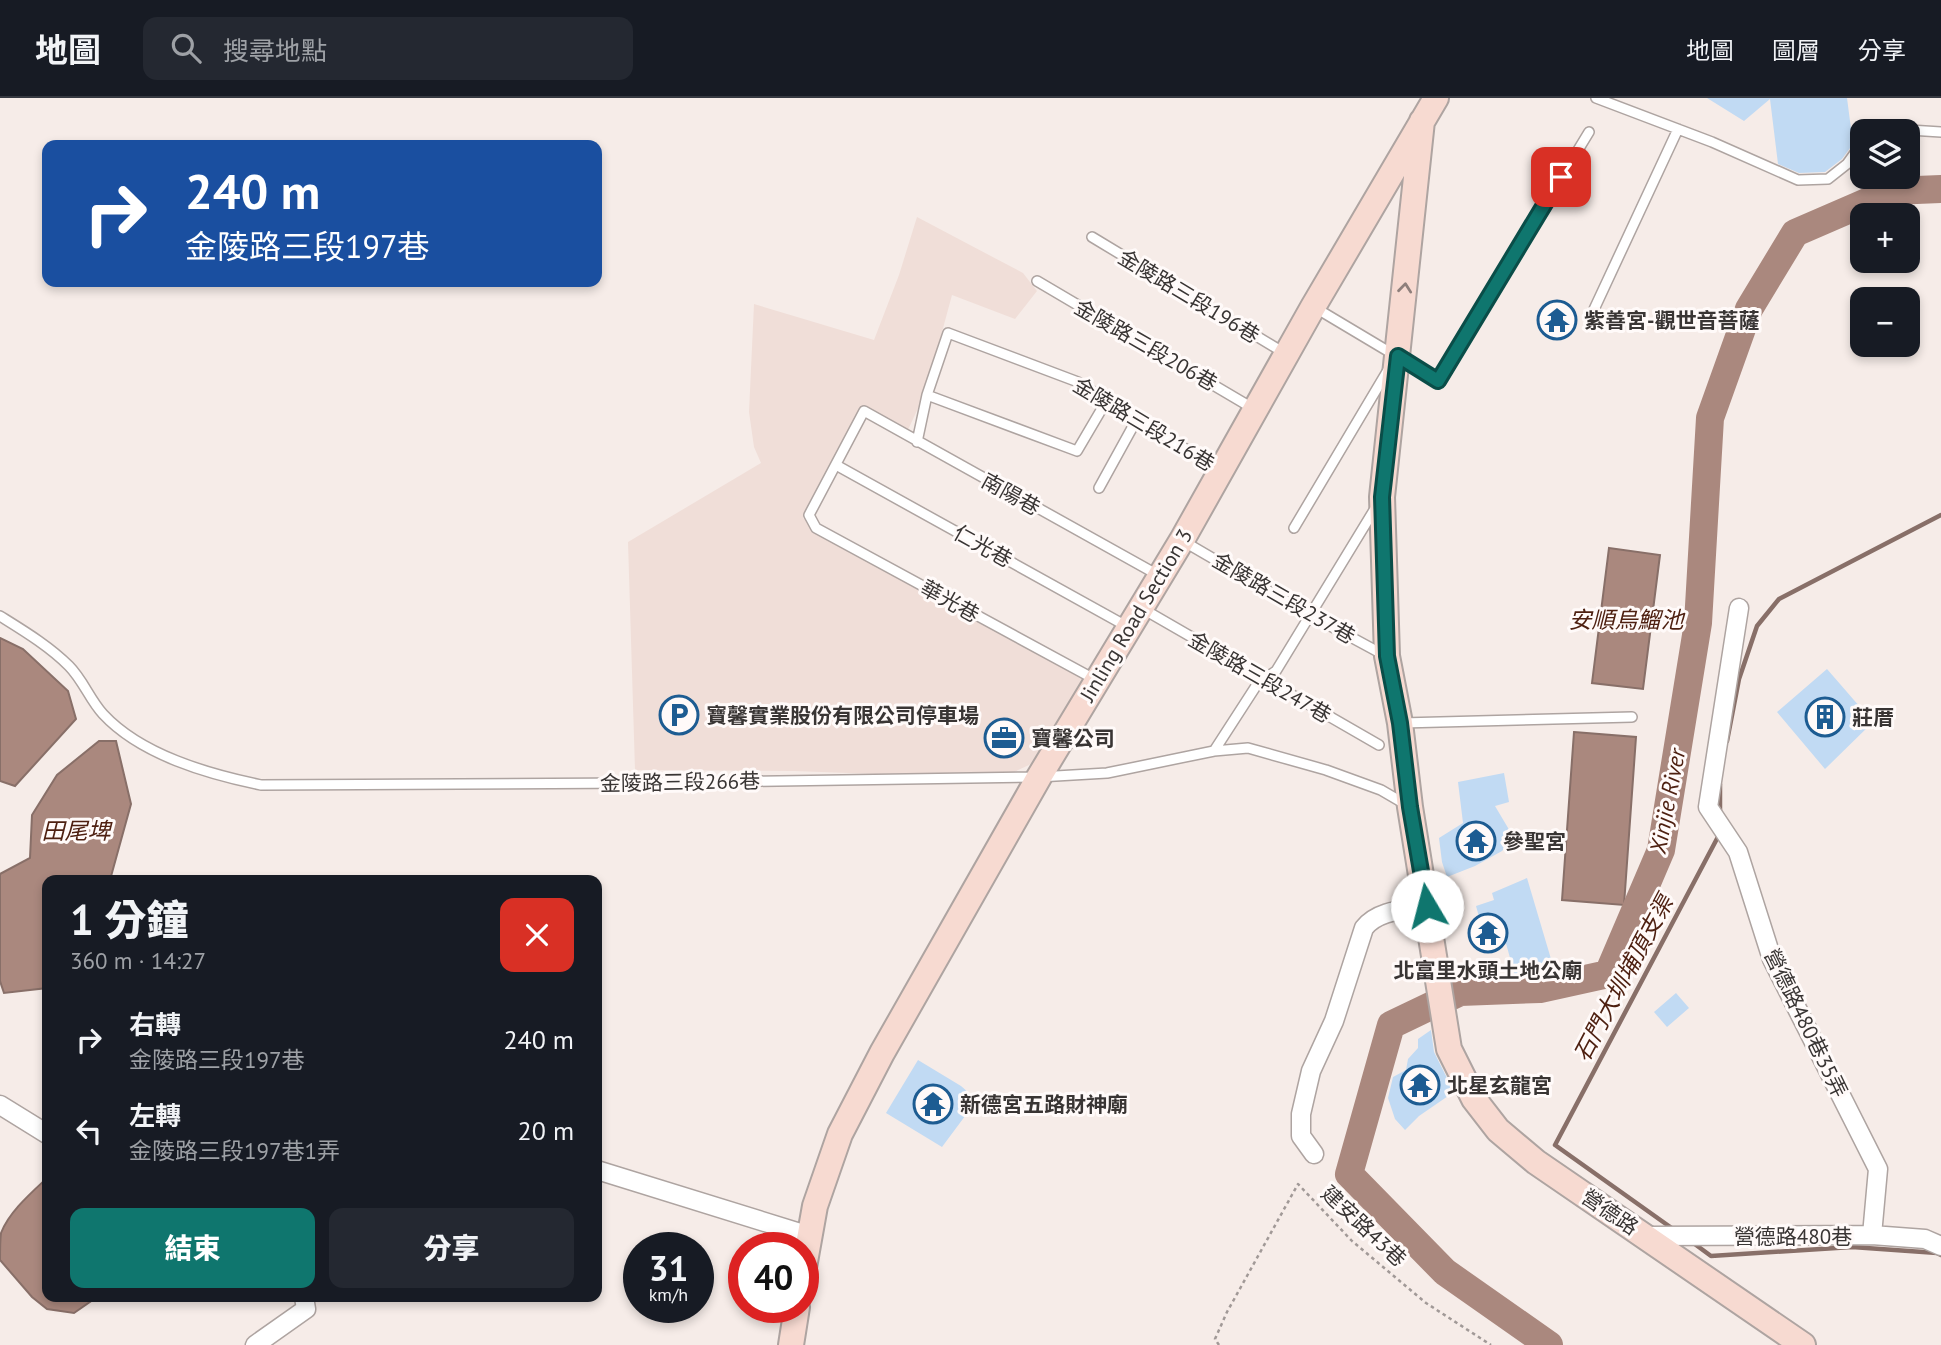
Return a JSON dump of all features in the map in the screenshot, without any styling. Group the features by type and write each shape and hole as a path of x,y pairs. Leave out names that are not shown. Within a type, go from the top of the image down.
{"street":[{"name":"Jinling Road Section 3","path":"811,1232 815,1206 840,1134 882,1053 1039,777 1222,471 1428,107"},
{"name":"營德路","path":"1428,107 1382,497 1387,656 1400,723 1410,807 1449,1049 1474,1099 1498,1130 1536,1162 1804,1345"},
{"name":"營德路480巷35弄","path":"1739,608 1708,807 1738,852 1772,959 1878,1169 1872,1235"},
{"path":"1314,1154 1301,1136 1301,1114 1311,1071 1334,1021 1364,928 1378,915 1427,906"},
{"path":"0,1105 42,1131"},
{"path":"602,1172 797,1232"},
{"name":"營德路480巷","path":"1644,1236 1872,1235 1925,1239 1941,1246"},
{"path":"255,1345 306,1308 305,1302"},
{"path":"790,1345 794,1323"}],"lane":[{"path":"1596,98 1712,142 1798,180 1828,180 1850,160"},
{"path":"1590,318 1678,130"},
{"path":"1920,131 1941,132"},
{"path":"1313,307 1397,360 1438,381 1589,132"},
{"name":"金陵路三段196巷","path":"1092,237 1287,355"},
{"name":"金陵路三段206巷","path":"1037,281 1256,410"},
{"name":"金陵路三段216巷","path":"927,395 948,333 1078,382 1222,471"},
{"path":"1294,528 1387,370 1397,360"},
{"path":"917,442 927,395 1077,451 1107,400"},
{"name":"南陽巷","path":"836,465 863,411 1160,576"},
{"path":"1099,488 1137,419"},
{"name":"華光巷","path":"836,465 809,515 816,528 1097,681"},
{"name":"仁光巷","path":"836,465 1135,618"},
{"path":"1214,751 1258,683 1276,671 1382,497"},
{"name":"金陵路三段237巷","path":"1182,540 1310,615 1387,656"},
{"name":"金陵路三段266巷","path":"0,616 34,637 70,667 103,714 137,743 216,775 261,785 1039,777 1107,773 1214,751 1248,748 1326,770 1381,790 1410,807"},
{"name":"金陵路三段247巷","path":"1135,618 1265,679 1379,746"},
{"path":"1400,723 1632,716"}],"path":[{"name":"建安路43巷","path":"1219,1345 1215,1339 1227,1312 1298,1184 1352,1241 1384,1268 1426,1303 1491,1345"}],"shaded area":[{"path":"917,217 1023,273 1037,291 1015,319 952,295 926,391 907,432 863,406 803,518 1089,680 1043,755 1014,772 876,774 635,770 628,542 761,463 754,447 749,412 754,304 874,340 899,275"}],"water":[{"name":"安順烏鰡池","path":"1609,548 1660,555 1643,689 1592,683"},
{"path":"0,638 23,649 68,691 76,719 15,786 0,781"},
{"path":"1574,732 1636,737 1624,905 1562,900"},
{"name":"田尾埤","path":"99,741 116,741 131,804 111,875 42,875 42,989 4,993 0,981 0,874 30,858 32,815 57,775"},
{"path":"42,1183 42,1302 90,1302 74,1313 47,1309 32,1297 0,1260 1,1233 21,1203"}],"building":[{"path":"1707,98 1847,98 1850,148 1842,159 1825,172 1799,173 1778,164 1770,99 1744,121"},
{"name":"紫善宮-觀世音菩薩","path":"1551,307 1571,316 1563,333 1543,324"},
{"name":"莊厝","path":"1827,669 1873,722 1825,769 1777,712"},
{"name":"參聖宮","path":"1504,773 1509,802 1495,806 1514,838 1502,851 1447,877 1439,838 1463,823 1458,782"},
{"path":"1527,878 1551,959 1515,976 1499,918 1481,924 1476,906 1494,900 1492,893"},
{"path":"1676,993 1689,1008 1667,1027 1654,1012"},
{"name":"北星玄龍宮","path":"1431,1030 1434,1052 1449,1082 1451,1094 1419,1116 1405,1130 1395,1119 1388,1098 1393,1077 1406,1070 1408,1059 1418,1048 1418,1039"},
{"name":"新德宮五路財神廟","path":"918,1060 961,1086 977,1100 942,1147 886,1113"}],"waterway":[{"name":"Xinjie River","path":"1549,1345 1445,1272 1349,1174 1391,1025 1460,992 1540,989 1608,974 1661,850 1698,623 1710,418 1749,309 1795,233 1892,191 1941,189"},
{"name":"石門大圳埔頂支渠","path":"1727,741 1739,679 1757,626 1779,599 1941,515"},
{"name":"石門大圳埔頂支渠","path":"1720,784 1720,813"},
{"name":"石門大圳埔頂支渠","path":"1673,1229 1555,1145 1720,833"},
{"name":"石門大圳埔頂支渠","path":"1692,1242 1711,1256 1852,1247 1941,1255"}],"place":[{"name":"紫善宮-觀世音菩薩","path":"1557,320"},
{"name":"寶馨實業股份有限公司停車場","path":"679,715"},
{"name":"莊厝","path":"1825,717"},
{"name":"寶馨公司","path":"1004,738"},
{"name":"參聖宮","path":"1476,841"},
{"name":"北富里水頭土地公廟","path":"1488,933"},
{"name":"北星玄龍宮","path":"1420,1085"},
{"name":"新德宮五路財神廟","path":"933,1104"}],"route":[{"path":"1427,906 1410,807 1400,723 1387,656 1382,497 1398,356 1438,381 1561,177"}]}
